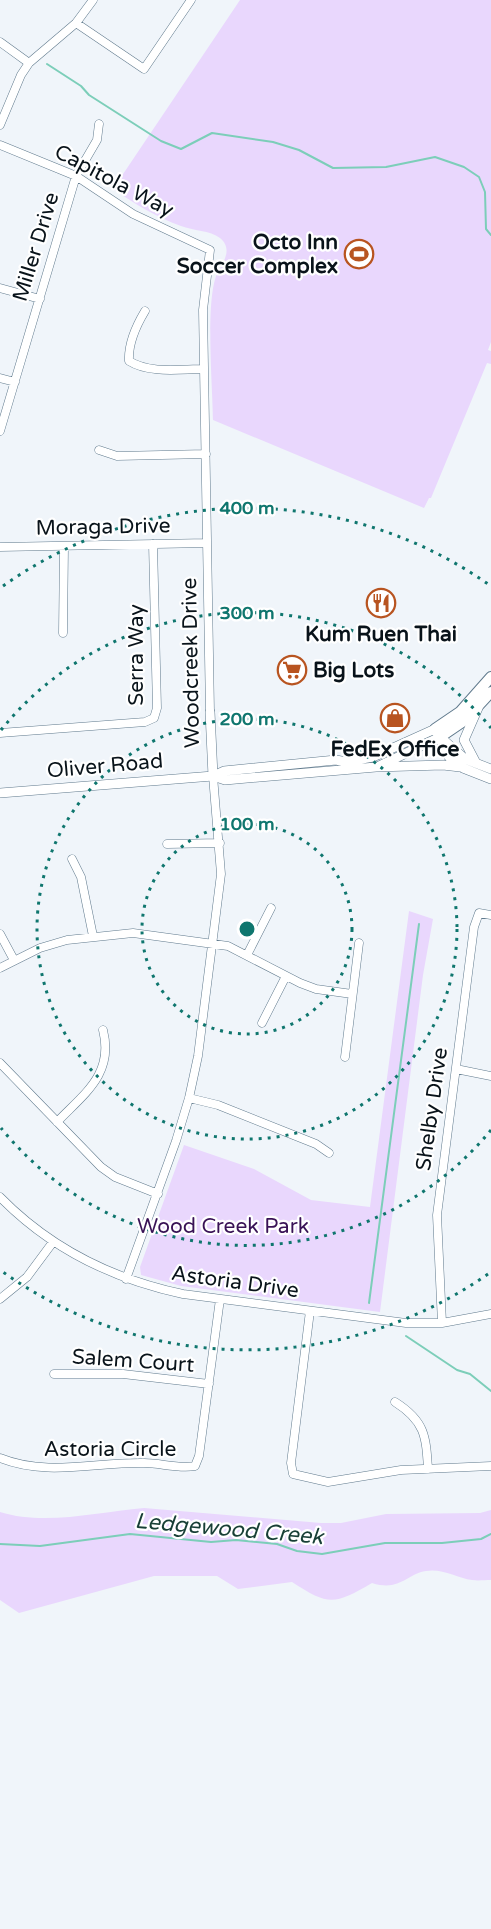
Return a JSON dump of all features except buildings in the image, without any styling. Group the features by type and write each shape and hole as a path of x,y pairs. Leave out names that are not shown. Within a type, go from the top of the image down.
{"main road":[{"path":"438,733 491,677"},
{"path":"438,733 478,707 491,692"}],"street":[{"path":"0,125 21,75 29,63 76,23 93,0"},
{"path":"76,23 144,69 191,0"},
{"path":"0,42 29,63"},
{"name":"Miller Drive","path":"0,431 76,176 97,140 99,124"},
{"name":"Capitola Way","path":"0,145 76,176 133,214 210,250"},
{"name":"Woodcreek Drive","path":"126,1279 158,1194 189,1098 213,944 221,874 210,712 207,543 203,310 210,250"},
{"path":"0,288 40,299"},
{"path":"145,311 136,327 129,351 129,361 137,366 153,369 204,369"},
{"path":"0,378 15,382"},
{"path":"99,450 117,456 206,454"},
{"name":"Moraga Drive","path":"0,547 207,543"},
{"name":"Serra Way","path":"0,733 145,722 154,718 157,708 153,544"},
{"path":"63,546 63,633"},
{"path":"476,763 464,740 478,707"},
{"path":"438,733 465,759 491,769"},
{"name":"Oliver Road","path":"376,766 438,733"},
{"name":"Oliver Road","path":"438,733 449,757 463,768"},
{"name":"Oliver Road","path":"0,793 213,776 224,771 328,761 346,762 373,757 438,733"},
{"name":"Oliver Road","path":"213,776 225,780 376,766 443,765 463,768 491,779"},
{"path":"167,844 220,843"},
{"path":"72,859 81,877 93,936"},
{"path":"247,955 271,908"},
{"name":"Shelby Drive","path":"442,1323 437,1215 474,927 479,913 491,915"},
{"path":"0,968 58,942 133,933 228,946 316,989 352,994"},
{"path":"0,934 14,960"},
{"path":"345,1058 359,944"},
{"path":"262,1023 286,976"},
{"path":"57,1122 88,1090 101,1070 107,1048 103,1030"},
{"path":"0,1063 101,1167 115,1177 158,1194"},
{"path":"456,1068 491,1076"},
{"path":"189,1098 229,1110 316,1144 329,1153"},
{"name":"Astoria Drive","path":"0,1197 53,1242 96,1267 126,1279 174,1292 406,1323 442,1323 491,1314"},
{"path":"0,1299 27,1277 53,1242"},
{"name":"Astoria Circle","path":"0,1458 38,1468 145,1463 184,1468 195,1466 200,1456 220,1299"},
{"path":"310,1311 291,1463 293,1474 328,1482 376,1473 491,1466"},
{"name":"Salem Court","path":"54,1374 123,1374 209,1384"},
{"path":"394,1402 410,1411 420,1424 426,1439 428,1469"}],"green space":[{"name":"Octo Inn Soccer Complex","path":"240,0 491,0 491,342 488,350 491,351 491,364 487,363 431,498 424,508 213,420 210,342 212,299 214,282 225,258 226,246 216,235 186,228 163,219 113,189"},
{"name":"Wood Creek Park","path":"409,911 433,919 423,975 380,1312 181,1286 141,1275 140,1267 184,1145 254,1169 311,1200 370,1207"},
{"path":"144,1508 321,1523 341,1523 386,1514 480,1513 491,1510 491,1580 472,1580 432,1570 419,1573 396,1584 372,1583 349,1596 332,1600 315,1595 292,1582 238,1589 217,1576 154,1576 19,1613 0,1600 0,1512 17,1516 53,1518"}],"waterway":[{"path":"47,64 81,86 89,95 161,141 181,149 212,133 273,142 299,150 333,168 386,167 435,157 464,167 479,177 485,192 486,229 491,235"},
{"path":"369,1303 419,924"},
{"path":"406,1336 457,1370 470,1374 491,1391"},
{"name":"Ledgewood Creek","path":"0,1544 40,1546 130,1534 211,1542 236,1540 277,1544 297,1551 322,1554 385,1543 442,1543 481,1539 491,1534"}],"place":[{"name":"Octo Inn Soccer Complex","path":"359,254"},
{"name":"Kum Ruen Thai","path":"381,603"},
{"name":"Big Lots","path":"292,670"},
{"name":"FedEx Office","path":"395,718"}]}
